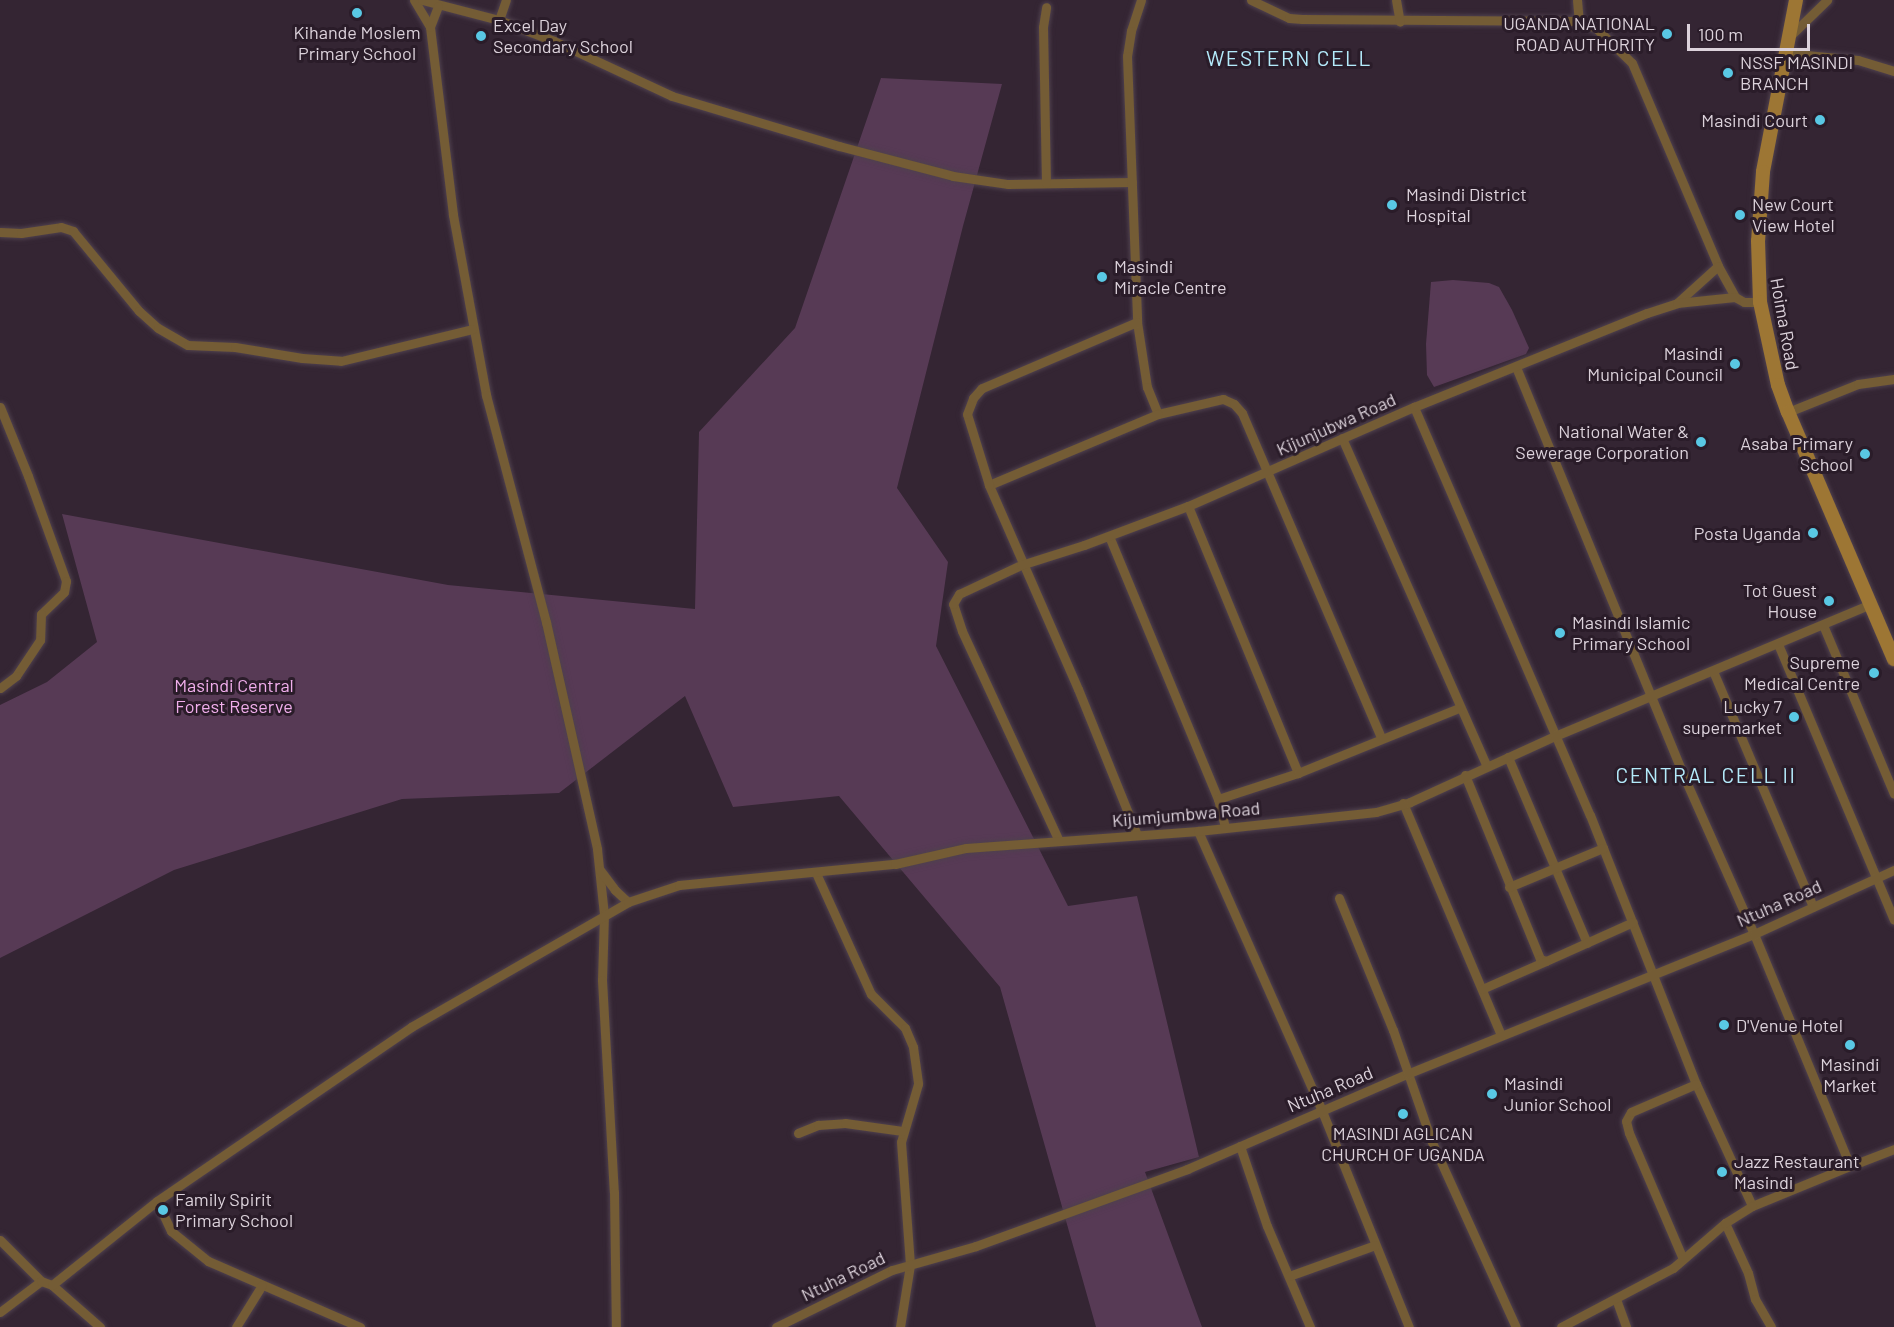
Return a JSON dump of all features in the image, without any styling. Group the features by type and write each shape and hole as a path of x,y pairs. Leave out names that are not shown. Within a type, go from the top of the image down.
{"main road":[{"name":"Hoima Road","path":"1796,0 1763,172 1758,231 1760,302 1776,376 1788,412 1894,659"}],"street":[{"path":"414,0 430,27 453,216 486,395 546,622 584,784 600,870 604,914 602,980 614,1192 616,1327"},
{"path":"422,0 499,20 554,41 672,96 839,146 953,176 1008,184 1132,182"},
{"path":"499,20 506,0"},
{"path":"1142,0 1127,56 1137,322 1147,387 1158,414"},
{"path":"1251,0 1296,18 1400,21 1579,21 1596,28 1632,63 1718,266 1735,297"},
{"path":"1396,0 1400,21"},
{"path":"1577,0 1579,21"},
{"path":"1790,37 1827,0"},
{"path":"430,27 438,6"},
{"path":"1046,7 1044,27 1046,183"},
{"path":"1786,53 1858,60 1894,71"},
{"path":"0,232 21,233 61,227 73,231 139,310 158,328 188,345 261,350 302,358 341,361 472,328"},
{"path":"1677,303 1718,266"},
{"name":"Kijunjubwa Road","path":"1059,841 962,631 953,605 956,597 1021,565 1109,536 1188,506 1414,407 1677,303 1735,297 1744,302 1760,302"},
{"path":"1137,322 982,388 973,398 967,414 989,485 1021,565 1078,689 1137,835"},
{"path":"1516,367 1850,1166"},
{"path":"1788,412 1858,384 1894,379"},
{"path":"989,485 1158,414 1223,399 1234,404 1242,413 1382,738"},
{"path":"0,407 66,581 64,592 41,614 40,640 16,676 0,688"},
{"path":"1414,407 1603,848 1654,972 1696,1084 1752,1206"},
{"path":"1342,438 1486,766"},
{"path":"1188,506 1298,773"},
{"path":"1109,536 1218,799 1226,828"},
{"name":"Kijumjumbwa Road","path":"52,1285 157,1201 348,1068 411,1027 628,902 688,883 895,864 966,848 1198,831 1376,812 1403,803 1555,736 1871,604"},
{"path":"1823,625 1894,794"},
{"path":"1778,644 1894,920"},
{"path":"1713,671 1813,907"},
{"path":"1218,799 1298,773 1459,708"},
{"path":"1508,757 1553,868 1587,943"},
{"path":"1465,775 1535,952 1546,962"},
{"path":"1403,803 1501,1035"},
{"path":"1198,831 1322,1111 1410,1327"},
{"path":"1509,887 1603,848"},
{"path":"600,870 615,890 628,902"},
{"name":"Ntuha Road","path":"776,1327 882,1274 956,1252 1136,1189 1501,1035 1754,934 1894,870"},
{"path":"816,873 871,994 902,1025 910,1038 918,1084 902,1131 910,1264 900,1327"},
{"path":"1339,898 1393,1030 1431,1140 1516,1327"},
{"path":"1482,989 1633,922"},
{"path":"1683,1259 1629,1133 1626,1121 1631,1112 1696,1084"},
{"path":"798,1133 818,1125 845,1123 902,1131"},
{"path":"1240,1146 1267,1226 1310,1327"},
{"path":"1561,1327 1673,1268 1725,1223 1752,1206 1894,1149"},
{"path":"157,1201 171,1231 186,1246 208,1261 360,1327"},
{"path":"1725,1223 1748,1273 1755,1299 1771,1327"},
{"path":"0,1240 40,1281 52,1285 100,1327"},
{"path":"1289,1276 1375,1245"},
{"path":"0,1312 40,1281"},
{"path":"236,1327 262,1285"},
{"path":"1616,1299 1626,1327"}],"green space":[{"name":"Masindi Central Forest Reserve","path":"881,78 1002,84 963,226 897,488 948,562 936,646 1068,906 1137,896 1199,1157 1145,1172 1202,1327 1096,1327 1000,987 839,796 733,807 685,696 559,793 402,799 174,870 0,958 0,705 47,682 97,642 62,514 448,585 695,609 699,432 795,328"},
{"path":"1453,280 1489,283 1499,287 1529,348 1526,354 1434,387 1427,375 1426,344 1431,282"}],"place":[{"name":"Kihande Moslem Primary School","path":"357,13"},
{"name":"UGANDA NATIONAL ROAD AUTHORITY","path":"1667,34"},
{"name":"Excel Day Secondary School","path":"481,36"},
{"name":"NSSF MASINDI BRANCH","path":"1728,73"},
{"name":"Masindi Court","path":"1820,120"},
{"name":"Masindi District Hospital","path":"1392,205"},
{"name":"New Court View Hotel","path":"1740,215"},
{"name":"Masindi Miracle Centre","path":"1102,277"},
{"name":"Masindi Municipal Council","path":"1735,364"},
{"name":"National Water & Sewerage Corporation","path":"1701,442"},
{"name":"Asaba Primary School","path":"1865,454"},
{"name":"Posta Uganda","path":"1813,533"},
{"name":"Tot Guest House","path":"1829,601"},
{"name":"Masindi Islamic Primary School","path":"1560,633"},
{"name":"Supreme Medical Centre","path":"1874,673"},
{"name":"Lucky 7 supermarket","path":"1794,717"},
{"name":"D'Venue Hotel","path":"1724,1025"},
{"name":"Masindi Market","path":"1850,1045"},
{"name":"Masindi Junior School","path":"1492,1094"},
{"name":"MASINDI AGLICAN CHURCH OF UGANDA","path":"1403,1114"},
{"name":"Jazz Restaurant Masindi","path":"1722,1172"},
{"name":"Family Spirit Primary School","path":"163,1210"}],"district":[{"name":"WESTERN CELL","path":"1289,58"},
{"name":"CENTRAL CELL II","path":"1706,775"}]}
